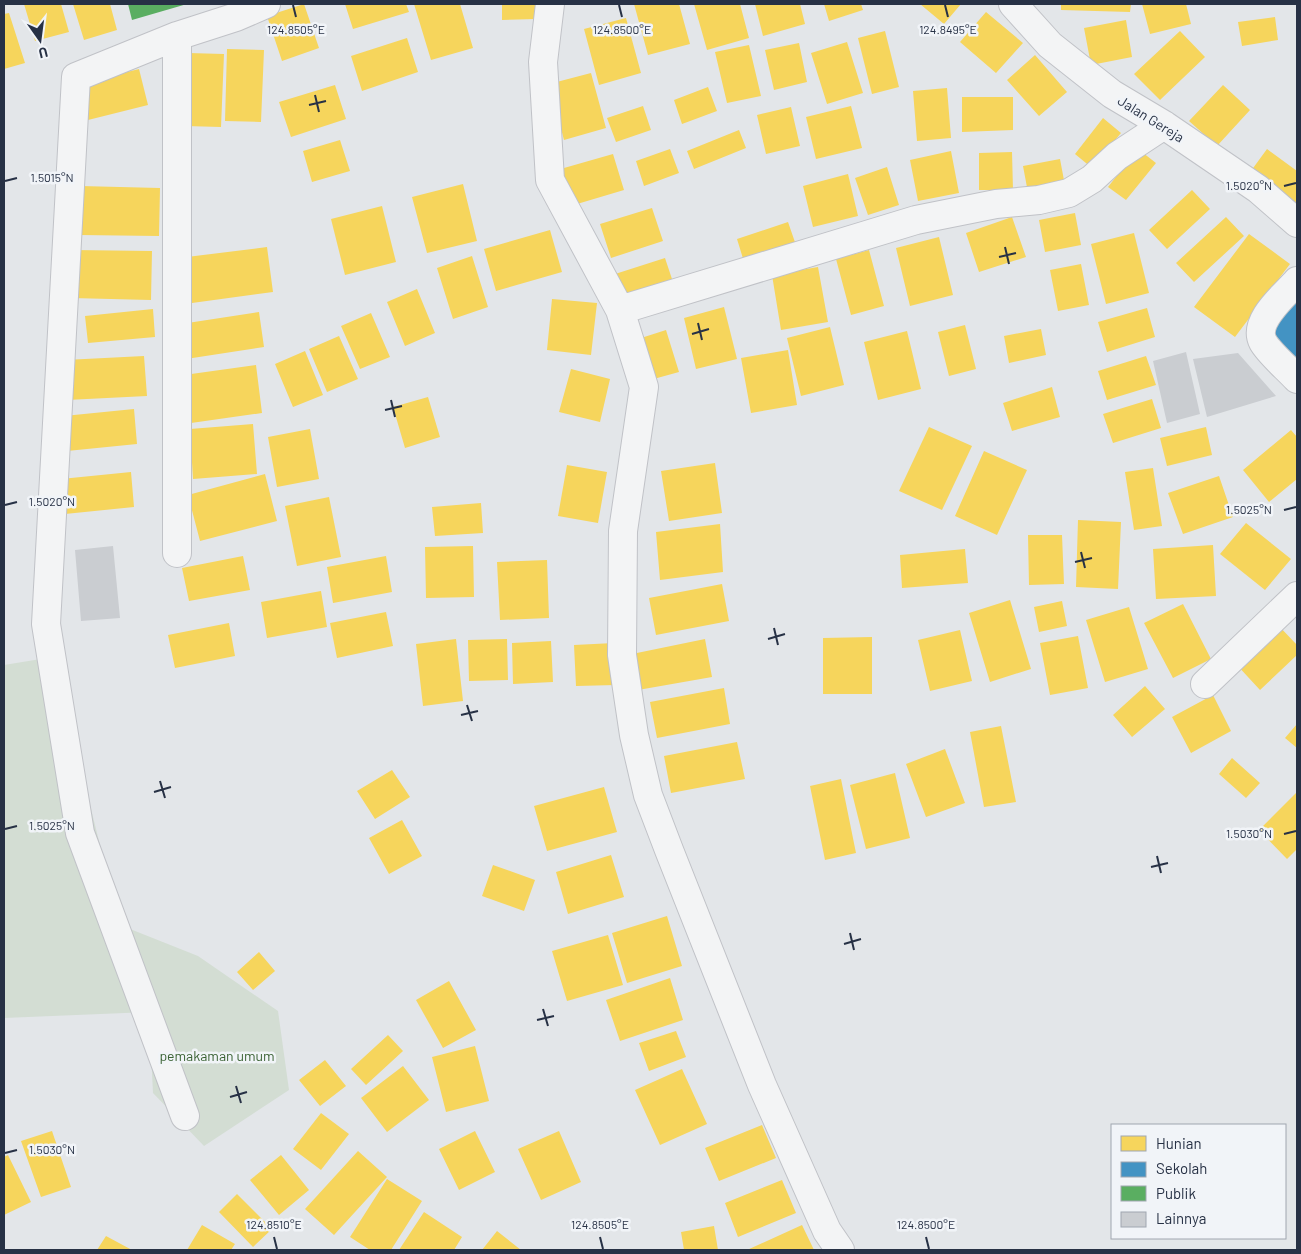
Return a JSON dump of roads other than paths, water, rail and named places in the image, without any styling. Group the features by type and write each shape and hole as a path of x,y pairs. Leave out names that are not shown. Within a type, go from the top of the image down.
{"street":[{"path":"185,1116 80,833 46,624 76,77 177,36 236,17 266,4"},
{"path":"550,4 543,62 550,180 620,310 644,387 623,531 622,655 634,736 648,795 762,1084 827,1231 840,1250"},
{"name":"Jalan Gereja","path":"1013,4 1050,45 1080,70 1112,94 1164,125 1258,189 1297,223"},
{"path":"177,36 177,554"},
{"path":"620,310 916,220 996,204 1039,200 1069,193 1092,179 1117,156 1164,125"},
{"path":"1297,281 1267,316 1262,324 1260,335 1264,344 1297,379"},
{"path":"1205,684 1297,596"}],"park label":[{"name":"pemakaman umum","path":"217,1056"}]}
